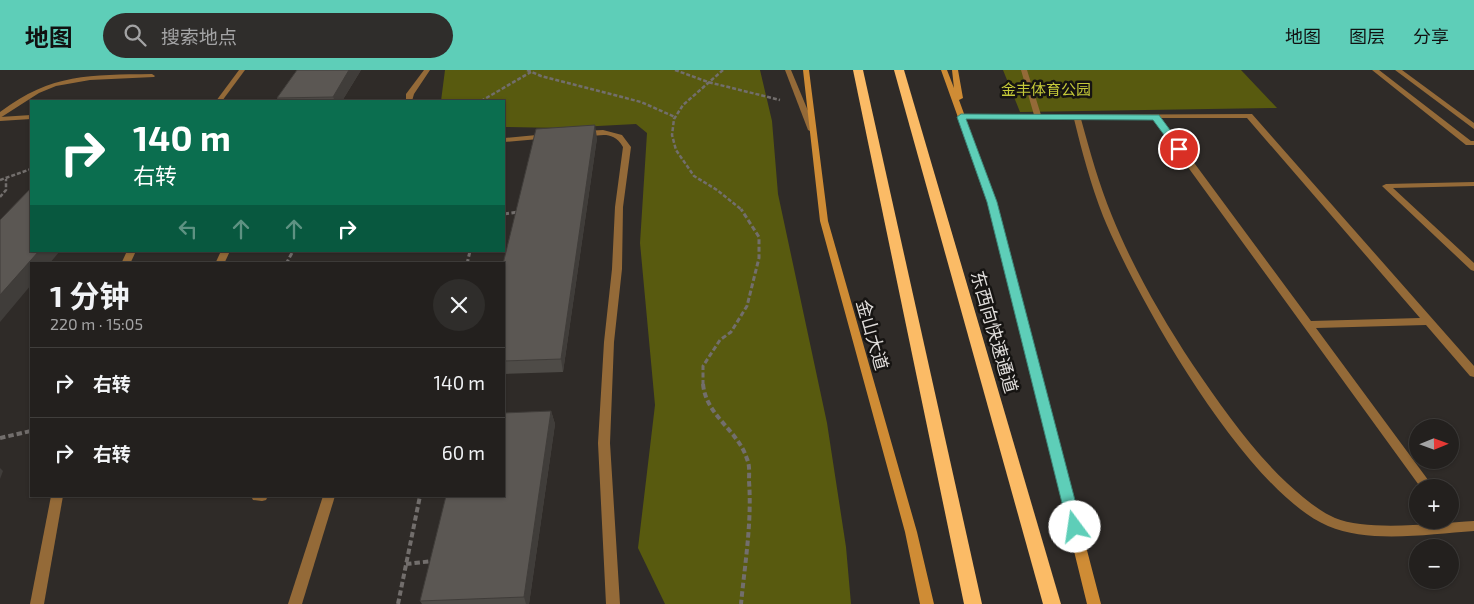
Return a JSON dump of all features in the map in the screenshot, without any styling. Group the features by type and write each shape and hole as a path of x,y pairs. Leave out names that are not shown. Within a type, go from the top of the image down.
{"highway":[{"path":"858,70 973,604"},
{"name":"东西向快速通道","path":"899,70 1052,604"}],"main road":[{"name":"金山大道","path":"806,70 826,230 911,532 927,604"},
{"path":"944,70 992,202 1094,604"},
{"path":"955,70 961,117"}],"street":[{"path":"219,100 242,70"},
{"path":"409,100 410,94 427,70"},
{"path":"788,70 812,130"},
{"path":"1024,70 1038,117"},
{"path":"1375,70 1469,143 1474,143"},
{"path":"1398,70 1474,127"},
{"path":"0,117 19,99 34,91 70,79 152,76"},
{"path":"961,117 1249,116 1474,373"},
{"path":"0,117 30,117"},
{"path":"1156,117 1421,479"},
{"path":"1077,118 1101,200 1134,272 1185,361 1272,477 1309,511 1333,523 1360,529 1383,530 1409,527"},
{"path":"576,134 611,133 621,137 628,147 619,206 617,269 609,342 604,443 613,604"},
{"path":"505,140 558,136"},
{"path":"1474,184 1386,186 1474,268"},
{"path":"1308,324 1429,321"},
{"path":"37,604 57,497"},
{"path":"294,604 329,497"},
{"path":"1459,523 1474,526"}],"path":[{"path":"527,70 641,102 675,117"},
{"path":"675,70 708,82 802,106"},
{"path":"723,70 695,92 675,117 672,135 676,150 694,176 717,190 743,211 759,237 758,258 747,306 731,332 720,340 703,366 703,387 710,406 722,423 738,438 748,460 751,507 741,604"},
{"path":"483,100 532,72"},
{"path":"0,180 30,169"},
{"path":"0,197 6,190 6,179"},
{"path":"505,214 522,212"},
{"path":"0,438 30,431"},
{"path":"398,604 420,497"},
{"path":"406,564 440,560"}],"green space":[{"path":"445,70 760,70 772,121 778,194 827,423 846,547 851,604 665,604 638,548 655,405 640,243 647,133 636,124 560,128 505,127 505,100 441,100"},
{"name":"金丰体育公园","path":"1003,70 1241,70 1277,108 1020,112"}],"building":[{"path":"297,70 349,70 333,97 277,98"},
{"path":"595,125 561,359 505,361 505,262 503,262 536,129"},
{"path":"30,189 30,252 38,252 0,295 0,220"},
{"path":"551,411 524,597 420,601 446,497 505,497 505,413"}],"route":[{"path":"1075,527 992,202 961,117 1156,117 1179,149"}]}
